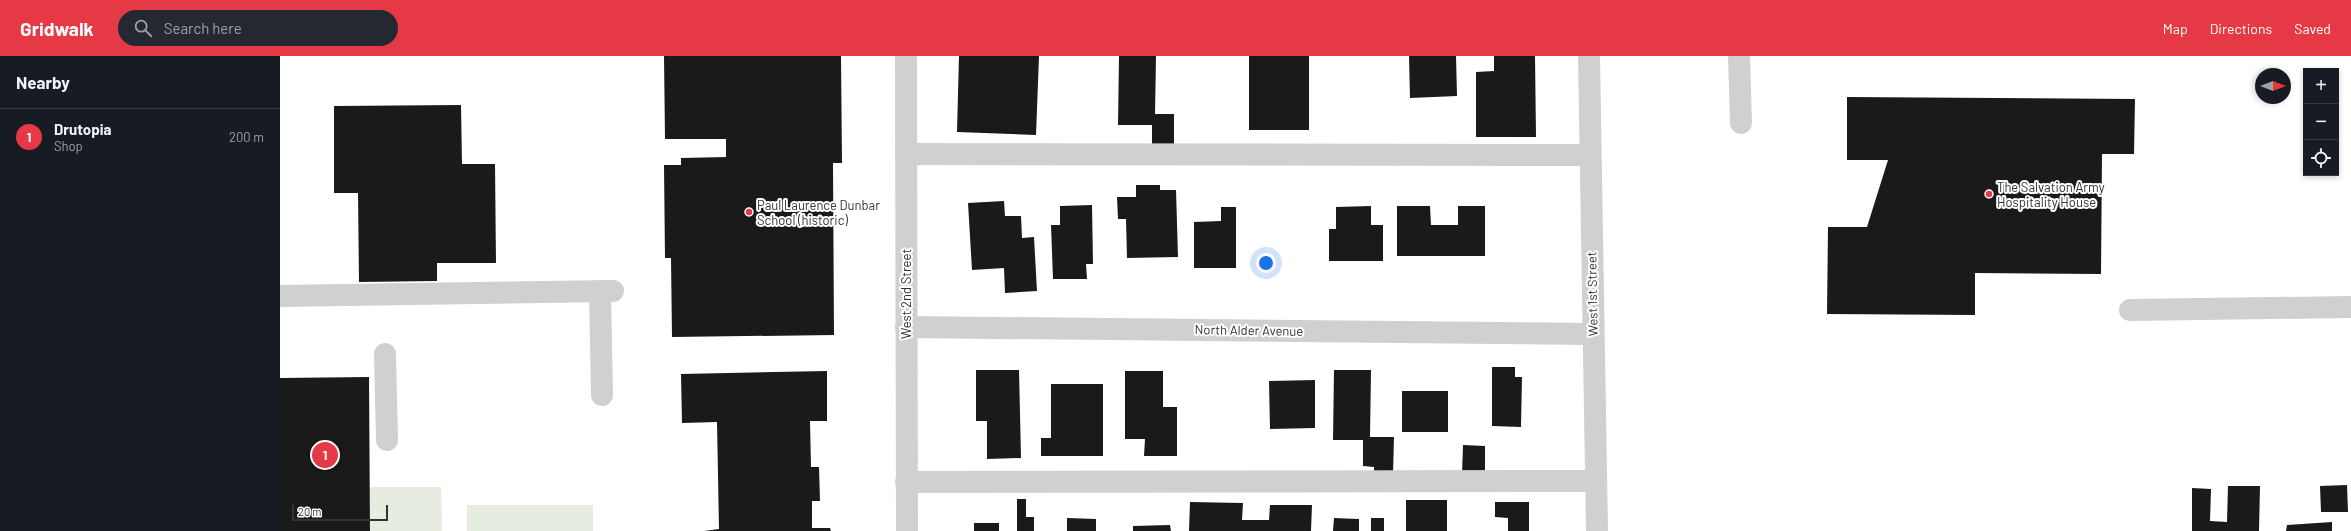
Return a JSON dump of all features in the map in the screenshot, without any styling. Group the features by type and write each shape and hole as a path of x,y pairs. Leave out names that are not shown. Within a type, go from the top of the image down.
{"street":[{"name":"West 2nd Street","path":"906,56 907,531"},
{"name":"West 1st Street","path":"1589,56 1592,334 1597,531"},
{"path":"1739,56 1741,122"},
{"path":"906,154 1590,155"},
{"path":"280,296 607,291 602,395"},
{"path":"2130,310 2351,307"},
{"name":"North Alder Avenue","path":"906,327 1592,334"},
{"path":"385,354 388,440"},
{"path":"906,482 1595,481"}],"shaded area":[{"path":"370,487 441,487 442,531 370,531"},
{"path":"467,505 593,505 593,531 467,531"}],"building":[{"name":"Paul Laurence Dunbar School (historic)","path":"664,56 841,56 842,163 833,163 834,335 672,337 671,258 665,258 664,165 681,165 681,158 726,157 726,139 665,139"},
{"path":"959,56 1039,56 1036,135 957,132"},
{"path":"1119,56 1156,56 1155,114 1174,114 1174,151 1152,150 1152,125 1118,125"},
{"path":"1249,56 1309,56 1309,130 1249,130"},
{"path":"1409,56 1456,56 1457,96 1410,98"},
{"path":"1494,56 1535,56 1536,137 1476,137 1476,72 1494,71"},
{"name":"The Salvation Army Hospitality House","path":"1847,97 2135,99 2134,154 2102,154 2101,274 1975,273 1975,315 1827,314 1828,227 1867,227 1888,160 1847,160"},
{"path":"461,105 462,164 495,164 496,263 437,263 437,281 359,282 358,193 334,193 334,106"},
{"path":"1136,185 1160,185 1160,190 1176,190 1178,257 1127,258 1126,219 1118,219 1117,197 1136,197"},
{"path":"1004,201 1005,216 1021,216 1022,238 1034,237 1037,291 1005,293 1004,268 972,270 968,203"},
{"path":"1092,205 1093,264 1086,264 1087,279 1053,279 1051,225 1060,225 1060,206"},
{"path":"1371,206 1371,225 1383,225 1383,261 1329,261 1329,229 1336,229 1336,207"},
{"path":"1397,206 1430,206 1431,225 1458,225 1458,206 1485,206 1485,256 1397,256"},
{"path":"1221,207 1236,207 1236,268 1194,268 1194,222 1221,221"},
{"path":"1492,367 1515,367 1515,377 1522,377 1521,427 1492,426"},
{"path":"976,370 1019,370 1021,458 987,459 987,421 976,421"},
{"path":"1334,370 1371,370 1370,437 1394,437 1393,474 1374,474 1374,467 1363,466 1363,440 1333,440"},
{"path":"827,371 827,421 810,421 811,467 819,467 820,501 812,501 812,528 830,528 831,531 704,531 719,529 717,422 682,423 681,374"},
{"path":"1125,371 1163,371 1163,407 1177,407 1177,456 1144,456 1145,439 1125,439"},
{"path":"369,377 370,531 280,531 280,378"},
{"path":"1315,380 1315,428 1270,429 1269,381"},
{"path":"1051,384 1103,384 1103,456 1041,456 1041,438 1051,438"},
{"path":"1402,391 1448,391 1448,432 1402,432"},
{"path":"1463,445 1485,446 1485,475 1462,475"},
{"path":"2347,485 2348,512 2321,512 2320,486"},
{"path":"2228,486 2260,486 2259,531 2192,531 2192,488 2211,489 2210,521 2227,522"},
{"path":"1017,499 1026,499 1026,517 1034,517 1034,531 1017,531"},
{"path":"1406,500 1447,500 1447,531 1406,531"},
{"path":"1190,502 1243,503 1242,520 1269,520 1270,505 1312,505 1311,531 1189,531"},
{"path":"1495,502 1529,502 1529,531 1508,531 1508,518 1495,517"},
{"path":"1067,518 1096,519 1096,531 1067,531"},
{"path":"1334,518 1359,519 1359,531 1333,531"},
{"path":"1371,518 1384,518 1384,531 1371,531"},
{"path":"2332,522 2332,531 2286,531 2287,525"},
{"path":"974,523 999,523 999,531 974,531"},
{"path":"1170,525 1171,531 1133,531 1133,526"}],"place":[{"name":"The Salvation Army Hospitality House","path":"1989,194"},
{"name":"Paul Laurence Dunbar School (historic)","path":"749,212"},
{"name":"Drutopia","path":"325,455"}]}
